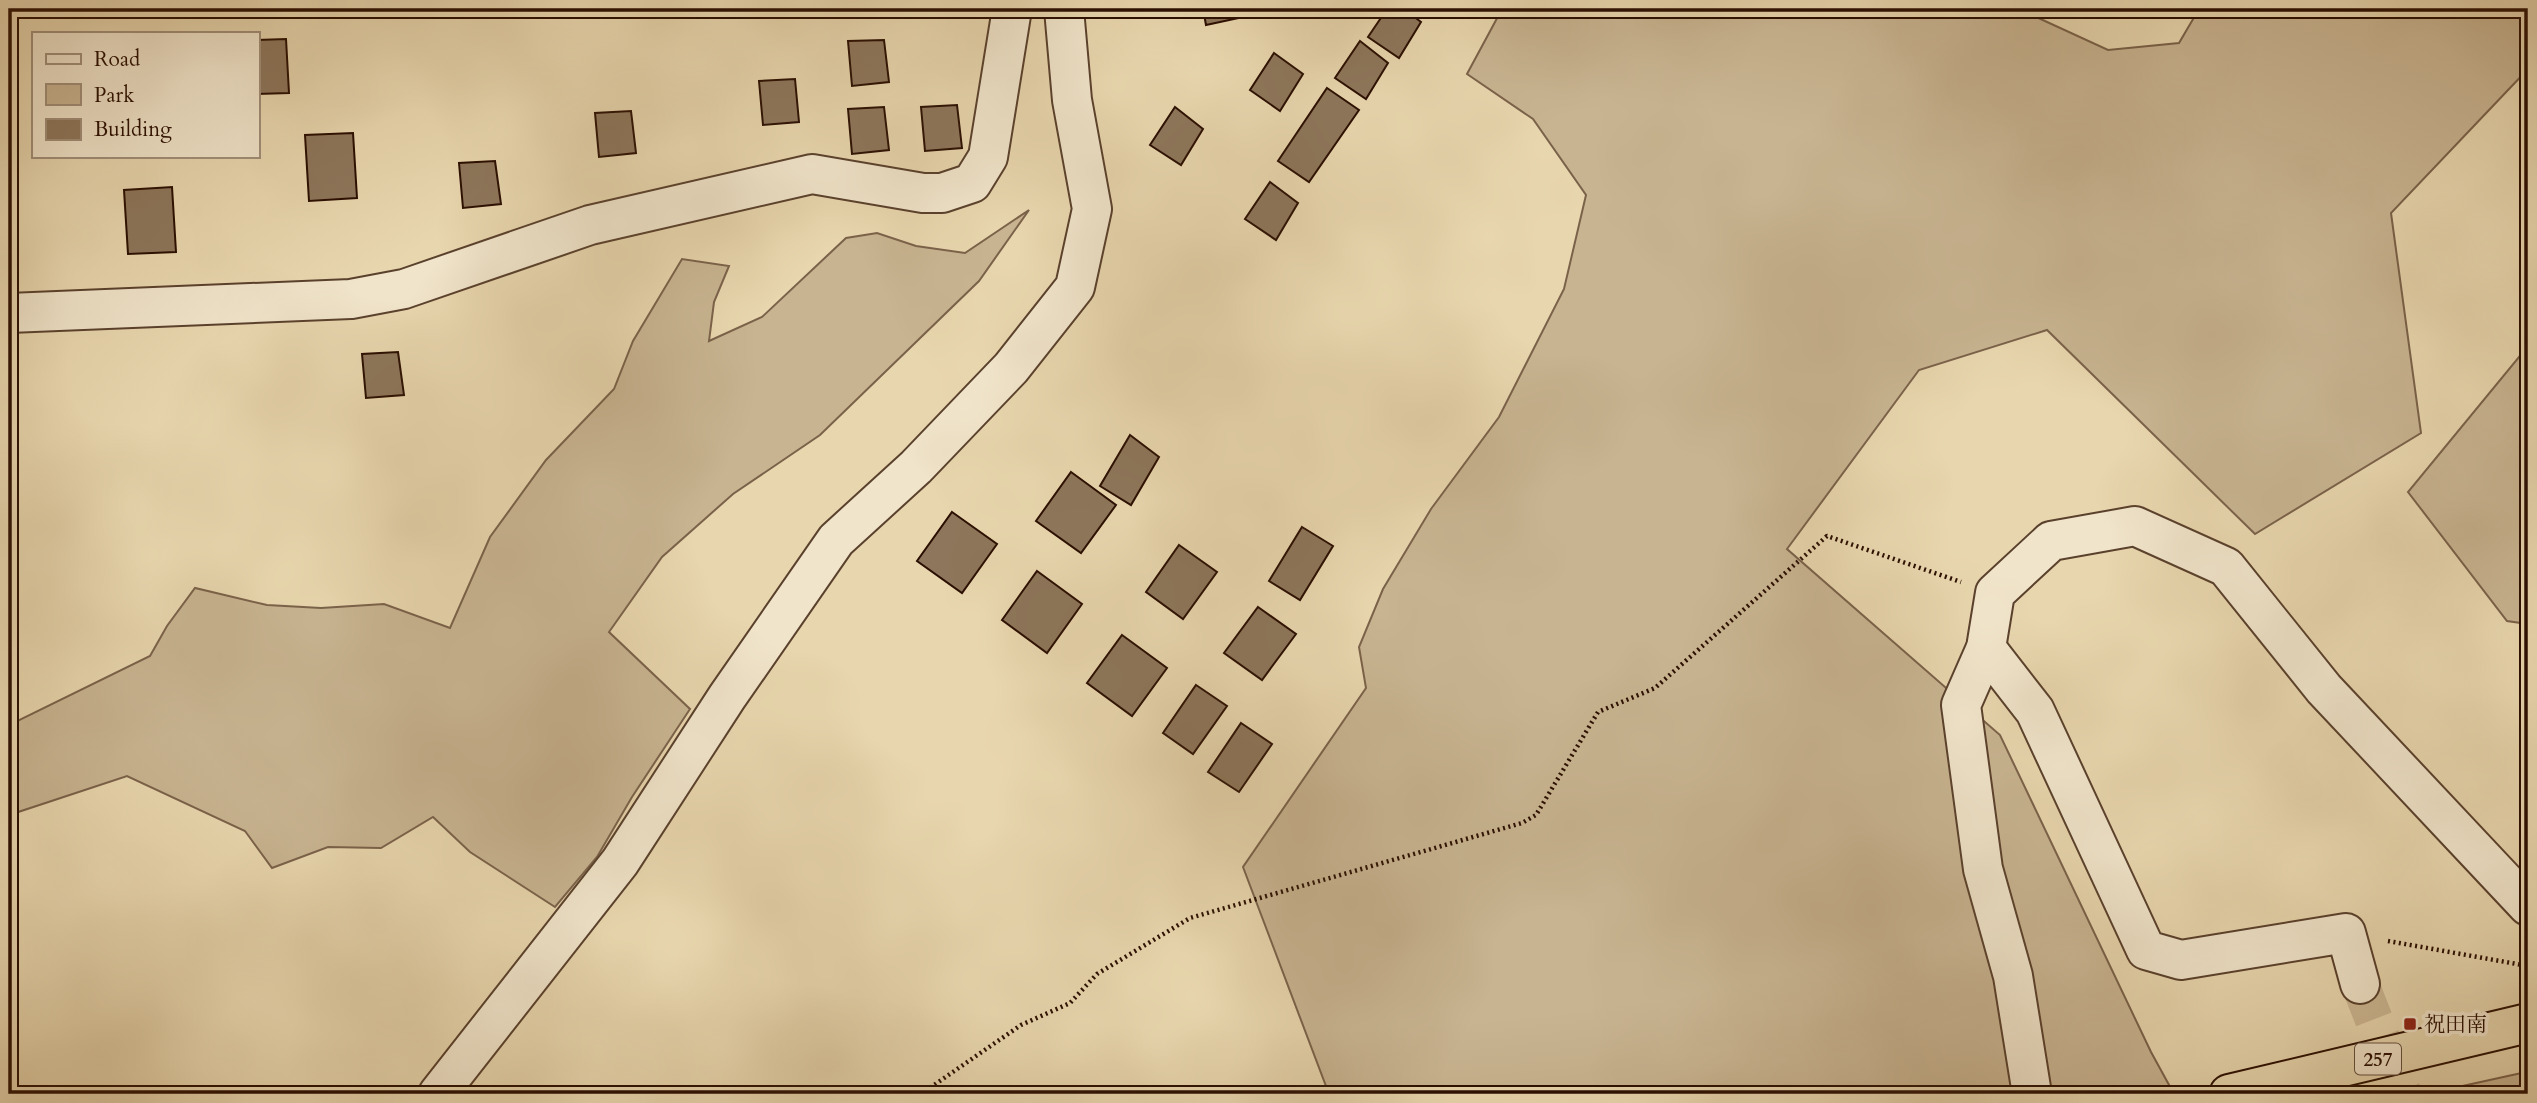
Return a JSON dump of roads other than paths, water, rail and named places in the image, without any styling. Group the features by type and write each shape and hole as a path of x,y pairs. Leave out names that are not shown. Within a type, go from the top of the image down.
{"highway":[{"name":"257","path":"2229,1094 2528,1023"}],"street":[{"path":"9,313 351,299 404,289 590,225 812,174 923,193 942,193 972,183 988,158 1012,9"},
{"path":"438,1094 620,862 727,697 836,540 916,467 1011,368 1075,287 1092,209 1072,100 1064,9"},
{"path":"2032,1094 2013,976 1983,869 1961,705 1986,648 1995,593 2051,541 2135,526 2226,567 2324,689 2528,906"},
{"path":"1986,648 2035,711 2146,950 2181,960 2346,933 2360,984"}],"tunnel":[{"path":"2360,984 2403,1094"}],"place":[{"name":"祝田南","path":"2410,1024"}]}
